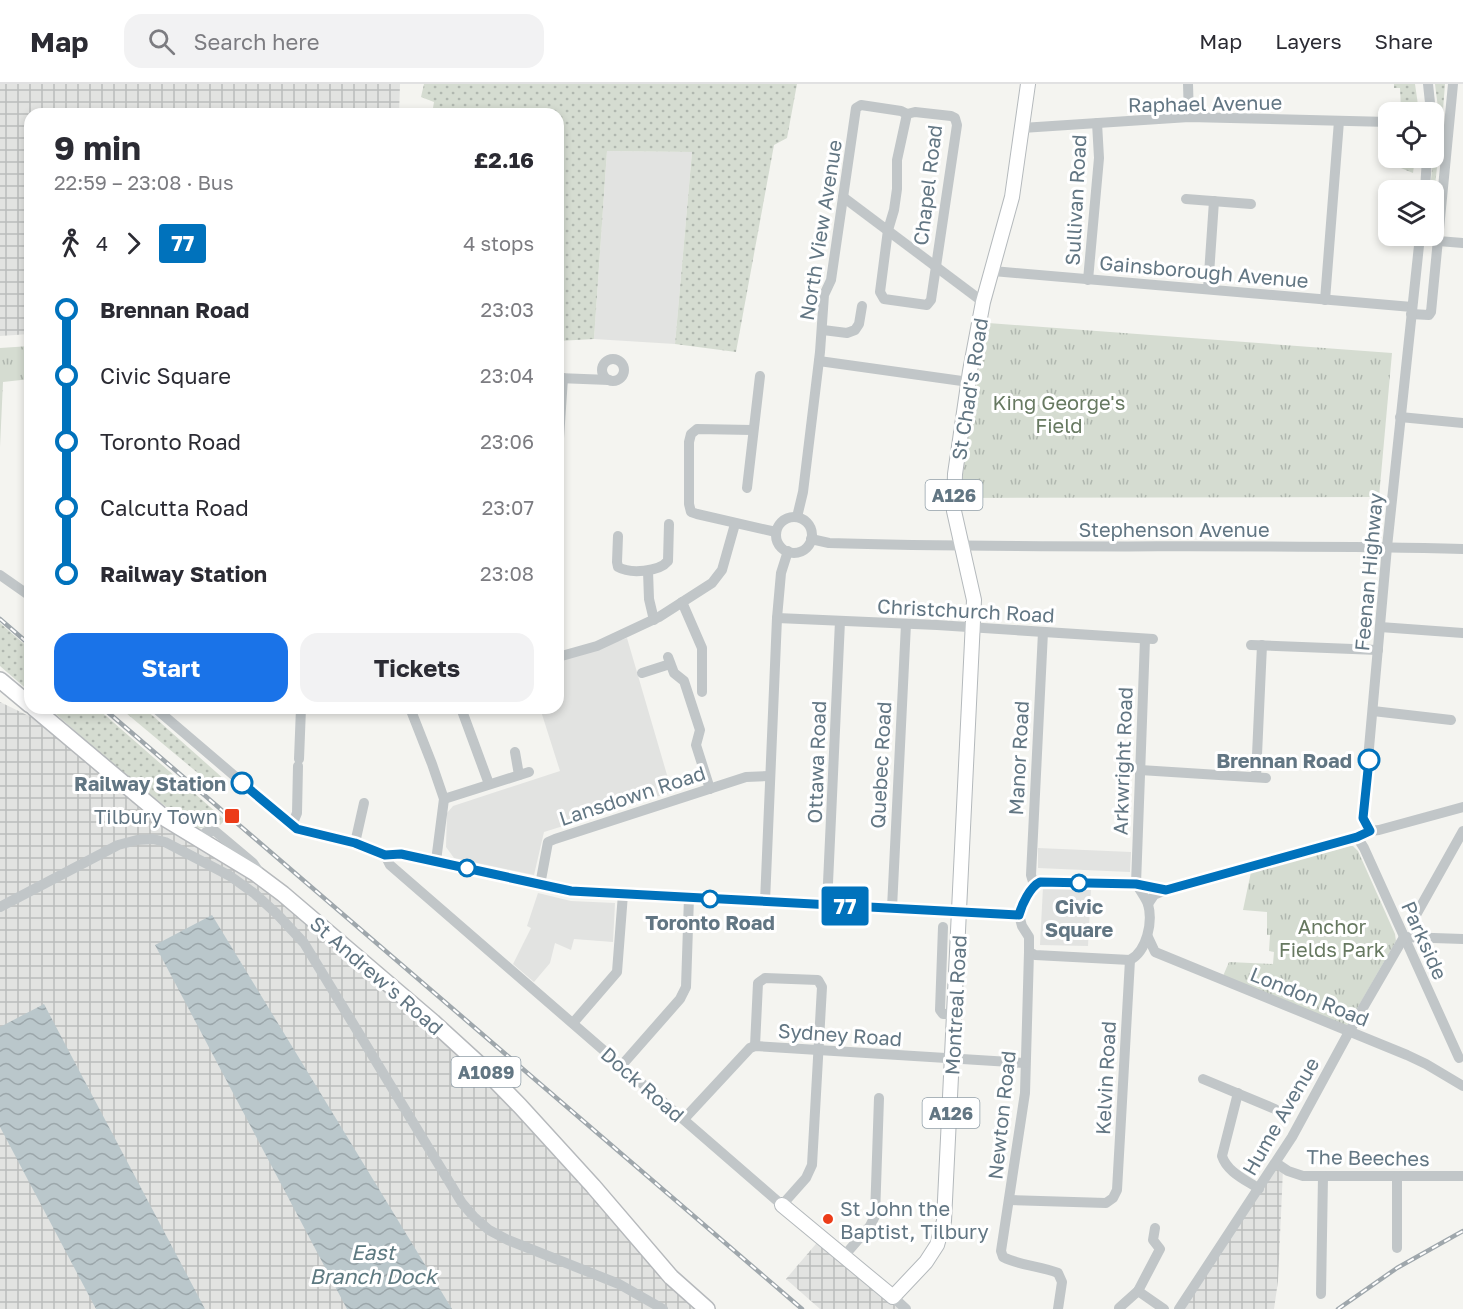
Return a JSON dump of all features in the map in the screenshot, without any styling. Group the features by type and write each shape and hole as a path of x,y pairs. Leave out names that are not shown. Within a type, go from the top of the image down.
{"highway":[{"path":"0,680 24,700"},
{"name":"St Andrew's Road","path":"41,714 166,819 255,873 283,894 433,1022 479,1064 593,1186 670,1277 707,1309"}],"main road":[{"name":"St Chad's Road","path":"959,912 974,600 955,519 953,492 983,302 1012,197 1028,84"},
{"name":"Montreal Road","path":"893,1298 926,1262 937,1245 944,1221 959,912"},
{"name":"Dock Road","path":"782,1205 893,1298"}],"street":[{"path":"1188,84 1189,117"},
{"path":"1428,84 1430,102"},
{"path":"1444,180 1453,84"},
{"name":"North View Avenue","path":"797,517 803,492 823,330 824,294 831,280 858,106 901,111 907,114"},
{"name":"Chapel Road","path":"888,230 880,292 882,297 923,305 929,304 956,122 951,116 915,112 907,114"},
{"path":"888,230 894,210 898,182 896,169 907,114"},
{"name":"Raphael Avenue","path":"1022,128 1189,117 1378,123"},
{"path":"1325,300 1339,121"},
{"name":"Sullivan Road","path":"1088,280 1099,158 1097,123"},
{"path":"843,197 983,302"},
{"path":"1186,199 1251,204"},
{"path":"1208,289 1215,201"},
{"path":"1444,241 1463,243"},
{"name":"Feenan Highway","path":"1370,831 1363,818 1387,547 1419,246"},
{"path":"1412,311 1427,316 1430,314 1437,246"},
{"name":"Gainsborough Avenue","path":"993,271 1325,300 1412,311"},
{"path":"823,330 846,333 855,330 859,324 862,306"},
{"path":"819,361 969,382"},
{"path":"747,488 759,376"},
{"path":"564,378 609,380"},
{"path":"1400,417 1463,423"},
{"path":"752,430 697,429 691,434 689,504 691,512 776,532"},
{"path":"797,517 808,524 811,529 811,539 800,551 788,551 779,544 776,532 784,519 797,517"},
{"path":"618,536 618,567 628,571 648,571 664,566 668,561 669,524"},
{"path":"564,655 597,646 654,620 712,583 722,570 735,524"},
{"name":"Stephenson Avenue","path":"811,539 829,543 962,547 1463,549"},
{"path":"765,902 777,618 781,573 788,551"},
{"path":"648,571 649,599 654,620"},
{"path":"0,575 24,592"},
{"path":"682,603 702,648 702,692"},
{"name":"Christchurch Road","path":"777,618 1149,639"},
{"name":"Ottawa Road","path":"827,905 840,621"},
{"name":"Quebec Road","path":"892,908 906,624"},
{"path":"1380,627 1463,633"},
{"name":"Manor Road","path":"1034,885 1030,874 1043,632"},
{"name":"Arkwright Road","path":"1136,884 1140,770 1149,639"},
{"path":"1251,645 1378,650"},
{"path":"1140,770 1261,778 1262,645"},
{"path":"642,673 669,660 674,673 684,681 700,730 696,745 710,789"},
{"path":"1373,711 1451,720"},
{"path":"162,714 294,827 355,843 385,855 401,854 571,891 1019,915"},
{"path":"294,827 297,813 301,714"},
{"path":"412,714 444,799 436,861"},
{"path":"463,714 489,784"},
{"path":"444,799 524,773 515,752"},
{"name":"Lansdown Road","path":"540,885 548,842 746,777 770,776"},
{"path":"355,843 364,803"},
{"path":"1148,904 1154,895 1166,890 1357,837 1370,831 1463,807"},
{"path":"1412,922 1463,831"},
{"name":"Parkside","path":"1357,837 1459,1058"},
{"path":"0,907 118,845 137,840 159,840 230,876 277,914 304,943 462,1203 474,1217 489,1230 508,1240 619,1284 663,1309"},
{"name":"Dock Road","path":"385,855 390,865 782,1205"},
{"path":"1136,884 1148,904 1148,937 1155,952 1134,957 1035,955 1029,952 1029,937 1022,926 1019,915 1025,899 1034,885 1040,882 1136,884 1166,890"},
{"path":"573,1023 617,972 623,894"},
{"path":"622,1065 680,999 686,987 689,897"},
{"path":"943,927 940,1010 943,1014 955,1014"},
{"path":"1134,957 1148,937"},
{"path":"1404,937 1463,939"},
{"name":"Hume Avenue","path":"1179,1309 1276,1163 1404,937"},
{"name":"Newton Road","path":"1029,952 1025,1093 1010,1200 1000,1251 1003,1257 1058,1273 1062,1282 1058,1309"},
{"name":"London Road","path":"1155,952 1417,1059 1463,1086"},
{"name":"Kelvin Road","path":"1010,1200 1106,1203 1113,1198 1117,1190 1134,957"},
{"path":"755,1046 758,983 765,978 818,980 822,987 812,1165 806,1178 782,1205"},
{"name":"Sydney Road","path":"684,1119 750,1048 755,1046 1025,1063"},
{"path":"1203,1079 1275,1108"},
{"path":"1238,1093 1222,1156 1224,1164 1259,1189"},
{"path":"844,1256 870,1226 874,1216 879,1098"},
{"name":"The Beeches","path":"1276,1163 1288,1171 1303,1176 1463,1176"},
{"path":"1321,1294 1323,1176"},
{"path":"1397,1177 1397,1248"},
{"path":"1119,1308 1138,1291 1160,1249 1152,1240 1155,1228"},
{"path":"1138,1291 1164,1309"},
{"name":"Dock Road","path":"893,1298 906,1309"}],"shaded area":[{"path":"0,84 400,84 399,108 24,108 24,334 0,336"},
{"path":"607,151 692,152 675,344 594,339"},
{"path":"627,638 672,792 544,832 534,875 454,858 446,847 447,813 453,806 560,771 542,714 564,714 564,658"},
{"path":"0,702 31,717 123,791 144,813 165,828 200,846 275,895 456,1052 498,1093 699,1309 0,1309"},
{"path":"1038,848 1131,852 1130,872 1038,868"},
{"path":"1043,887 1091,889 1088,946 1040,945"},
{"path":"538,893 571,901 615,903 613,942 574,939 571,950 555,943 550,963 534,982 513,964 531,928 527,926"},
{"path":"1276,1163 1283,1169 1278,1281 1274,1309 1180,1309"},
{"path":"821,1238 905,1309 820,1309 786,1279"}],"green space":[{"path":"424,84 797,84 787,138 774,145 736,352 675,344 692,152 607,151 594,339 564,341 564,108 433,108 434,102 421,97"},
{"path":"1394,84 1415,84 1418,102 1401,102 1400,88 1394,88"},
{"path":"1435,84 1445,84 1444,102 1437,102"},
{"path":"1401,168 1414,168 1413,173"},
{"path":"1432,168 1437,168 1436,180 1431,180"},
{"name":"King George's Field","path":"988,323 1392,353 1379,497 960,498 969,424"},
{"path":"24,346 24,380 3,382 0,447 0,348"},
{"path":"0,623 24,644 24,687 0,666"},
{"path":"56,714 104,714 225,820 220,825 198,829 103,756"},
{"path":"127,714 151,714 225,780 217,789"},
{"name":"Anchor Fields Park","path":"1353,846 1358,851 1395,934 1396,941 1347,1026 1223,976 1229,962 1273,964 1274,952 1269,951 1270,935 1267,935 1267,912 1243,910 1251,872"}],"water":[{"name":"East Branch Dock","path":"212,915 452,1309 347,1309 155,945"},
{"path":"44,1004 205,1309 96,1309 0,1127 0,1027"}],"railway":[{"path":"0,619 24,640"},
{"path":"110,714 802,1309"},
{"path":"1338,1309 1397,1268 1463,1231"}],"bus line":[{"name":"77","path":"242,783 271,810 297,829 308,833 355,843 385,855 401,854 571,891 1019,915 1025,899 1034,885 1040,882 1136,884 1166,890 1278,861 1357,837 1370,831 1363,818 1369,760"}],"place":[{"name":"Brennan Road","path":"1369,760"},
{"name":"Railway Station","path":"242,783"},
{"name":"Tilbury Town","path":"232,816"},
{"name":"Civic Square","path":"1079,883"},
{"name":"Toronto Road","path":"710,899"},
{"name":"St John the Baptist, Tilbury","path":"828,1219"}]}
